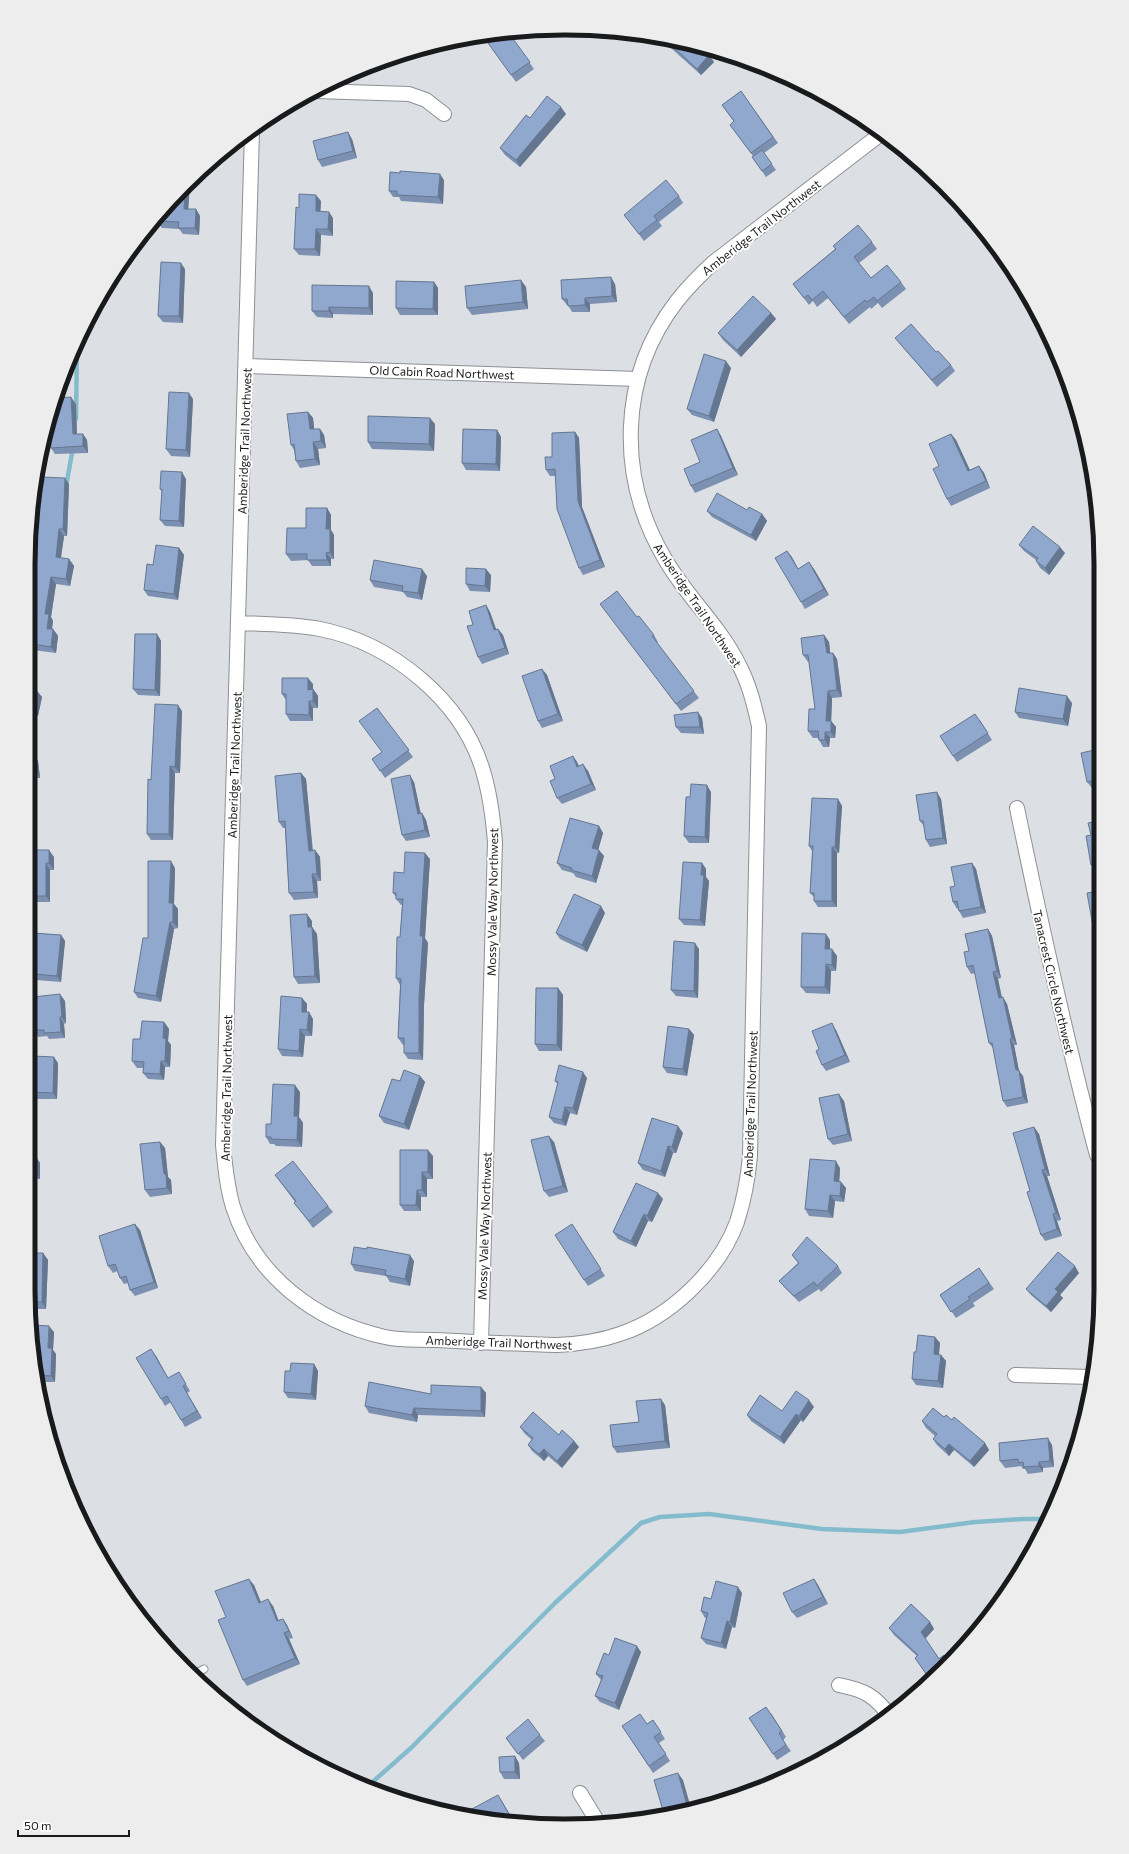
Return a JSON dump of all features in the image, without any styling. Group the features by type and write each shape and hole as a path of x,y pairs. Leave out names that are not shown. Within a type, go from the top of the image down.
{"street":[{"path":"327,91 409,94 426,100 444,114"},
{"name":"Amberidge Trail Northwest","path":"252,137 223,1145 225,1175 234,1208 247,1239 268,1270 295,1296 326,1317 354,1329 387,1338 557,1345 581,1344 620,1334 657,1317 689,1292 716,1261 736,1222 748,1183 750,1156 759,726 751,692 738,663 666,561 652,538 642,512 633,479 630,448 631,413 638,379 647,353 659,328 676,301 694,281 714,262 877,137"},
{"name":"Old Cabin Road Northwest","path":"246,366 638,379"},
{"name":"Mossy Vale Way Northwest","path":"238,623 290,624 322,629 356,640 389,656 422,680 450,709 467,733 483,769 491,803 495,842 481,1343"},
{"name":"Tanacrest Circle Northwest","path":"1018,808 1046,950 1071,1056 1094,1144"},
{"path":"1015,1375 1086,1377"},
{"path":"839,1685 858,1689 878,1701 886,1711"},
{"path":"580,1793 595,1818"}],"lane":[{"path":"198,1672 204,1668"}],"building":[{"path":"512,38 530,62 511,75 487,41"},
{"path":"672,46 709,55 697,69"},
{"path":"741,91 773,137 751,153 730,125 734,121 722,105"},
{"path":"547,96 561,107 516,160 500,148 526,115 530,118"},
{"path":"348,132 353,151 318,160 313,141"},
{"path":"762,150 772,164 762,171 752,157"},
{"path":"400,171 440,174 438,197 397,195 397,191 389,191 390,172 400,173"},
{"path":"666,180 679,196 654,216 657,220 639,234 624,215"},
{"path":"299,194 316,195 316,211 329,212 328,229 316,229 315,249 294,249 296,207 299,208"},
{"path":"185,196 184,209 196,209 195,228 178,228 179,222 161,221"},
{"path":"858,225 872,242 854,257 871,278 887,265 901,282 877,301 874,297 867,302 865,300 844,317 823,291 812,300 808,295 804,298 793,284 836,249 833,246"},
{"path":"161,262 181,263 179,316 158,316"},
{"path":"611,277 612,296 585,298 585,305 568,306 567,299 562,299 561,280"},
{"path":"521,280 523,302 467,308 465,286"},
{"path":"396,281 434,282 433,309 396,308"},
{"path":"312,285 369,286 369,308 329,307 329,311 312,311"},
{"path":"753,296 771,313 737,350 718,333"},
{"path":"911,324 936,352 938,351 951,365 932,380 895,338"},
{"path":"704,354 726,361 709,416 687,409"},
{"path":"169,392 189,393 186,450 166,449"},
{"path":"71,397 73,434 83,434 83,446 51,448 50,440 62,398"},
{"path":"308,412 310,429 320,429 321,441 313,442 315,459 296,461 294,444 291,445 287,414"},
{"path":"368,416 430,418 429,444 368,442"},
{"path":"463,429 497,430 496,464 462,463"},
{"path":"717,429 733,468 691,486 684,469 700,462 691,440"},
{"path":"575,432 578,501 600,560 579,568 557,509 555,469 546,470 545,457 552,457 552,433"},
{"path":"951,434 968,471 979,466 986,481 947,499 933,469 939,466 929,444"},
{"path":"161,471 182,472 179,521 160,520 162,489 160,489"},
{"path":"43,477 65,478 63,529 59,529 56,557 69,559 66,579 51,577 45,614 49,614 47,629 53,629 51,647 35,644 36,544 40,497 41,497"},
{"path":"717,493 747,510 749,507 762,514 751,535 707,511"},
{"path":"306,508 327,508 326,529 330,529 330,552 326,553 327,560 307,560 307,554 286,554 287,528 306,528"},
{"path":"1033,526 1060,547 1045,568 1036,561 1038,558 1019,545"},
{"path":"156,545 179,548 174,594 144,590 147,564 153,565"},
{"path":"787,551 798,569 809,562 824,589 801,602 775,558"},
{"path":"374,560 422,569 418,593 402,591 403,586 370,580"},
{"path":"466,568 486,569 485,586 466,584"},
{"path":"617,591 637,617 639,616 654,635 652,636 694,691 676,704 600,604"},
{"path":"486,605 494,630 498,629 505,648 478,657 467,626 473,625 469,611"},
{"path":"135,634 157,634 155,690 133,689"},
{"path":"824,635 827,653 833,653 837,690 828,691 826,721 831,721 831,732 825,732 825,740 819,740 818,731 808,731 809,709 815,709 808,655 803,655 801,638"},
{"path":"542,669 558,714 538,721 522,676"},
{"path":"282,678 308,678 308,690 313,689 313,701 309,701 309,715 286,714 286,694 282,694"},
{"path":"1019,688 1067,696 1063,719 1015,712"},
{"path":"155,704 178,705 175,767 170,766 169,834 147,834 148,779 151,780"},
{"path":"377,708 409,750 380,771 372,759 382,752 359,721"},
{"path":"698,712 700,727 676,727 674,715"},
{"path":"975,714 988,733 953,756 940,736"},
{"path":"1094,750 1094,780 1087,782 1081,753"},
{"path":"573,756 577,767 583,764 591,784 557,798 550,781 555,779 550,766"},
{"path":"301,773 309,851 315,850 317,874 312,874 314,892 289,893 285,821 279,822 275,776"},
{"path":"410,775 418,814 422,813 425,830 402,835 391,779"},
{"path":"691,784 707,785 705,837 684,836 686,797 690,797"},
{"path":"937,792 943,838 926,840 923,821 920,821 916,795"},
{"path":"812,798 838,799 835,847 832,847 832,901 814,901 814,893 810,893 813,846 809,846"},
{"path":"570,818 599,826 592,848 599,850 592,876 571,870 572,868 557,863"},
{"path":"1094,822 1094,865 1091,865 1086,836 1091,835 1088,823"},
{"path":"35,850 49,850 49,863 46,863 46,896 35,896"},
{"path":"405,852 425,853 420,936 423,936 419,998 419,1053 404,1053 404,1038 398,1038 401,979 396,978 397,937 400,937 403,899 396,899 396,893 393,893 394,872 404,873"},
{"path":"148,861 171,861 169,903 173,903 173,922 170,922 156,996 134,992 143,938 148,938"},
{"path":"683,862 702,863 701,875 704,875 700,920 679,919"},
{"path":"972,863 981,907 959,911 957,901 953,902 950,887 955,886 951,867"},
{"path":"1094,892 1094,932 1087,893"},
{"path":"574,894 601,906 582,945 556,933"},
{"path":"307,914 308,927 312,927 315,976 294,977 290,915"},
{"path":"988,929 997,971 993,972 999,998 1003,997 1012,1038 1010,1039 1016,1070 1019,1070 1023,1097 1003,1101 992,1043 989,1043 973,965 967,967 964,952 969,951 965,934"},
{"path":"35,933 61,935 57,976 35,974"},
{"path":"802,933 826,934 825,949 832,949 832,965 826,964 825,987 801,987"},
{"path":"674,941 695,943 694,991 671,990"},
{"path":"536,988 558,988 557,1045 535,1044"},
{"path":"60,994 62,1017 60,1017 61,1032 44,1033 44,1030 35,1030 35,997"},
{"path":"281,996 302,998 302,1012 309,1012 307,1030 300,1029 299,1051 278,1049"},
{"path":"142,1021 164,1022 163,1038 166,1039 165,1061 161,1061 160,1074 143,1073 144,1062 132,1061 133,1039 140,1039"},
{"path":"832,1023 845,1055 822,1065 816,1051 819,1049 812,1031"},
{"path":"668,1026 689,1029 683,1069 663,1067"},
{"path":"35,1056 54,1057 53,1093 35,1092"},
{"path":"559,1065 583,1072 573,1108 565,1107 562,1120 549,1117 558,1082 555,1081"},
{"path":"404,1070 420,1076 404,1124 379,1116 392,1079 400,1081"},
{"path":"273,1084 295,1085 294,1116 298,1116 297,1140 271,1139 271,1137 266,1137 266,1124 271,1124"},
{"path":"839,1094 848,1134 828,1139 819,1098"},
{"path":"652,1118 678,1126 672,1147 668,1146 661,1171 638,1163"},
{"path":"1034,1127 1045,1169 1042,1170 1056,1213 1053,1214 1057,1229 1041,1235 1027,1192 1030,1191 1013,1133"},
{"path":"549,1136 563,1186 544,1191 531,1140"},
{"path":"160,1142 167,1188 145,1190 140,1144"},
{"path":"400,1150 428,1150 428,1172 422,1172 422,1190 417,1190 416,1205 400,1205"},
{"path":"810,1159 836,1161 834,1181 841,1182 840,1196 830,1195 828,1211 805,1209"},
{"path":"293,1161 328,1206 309,1221 294,1203 296,1201 275,1175"},
{"path":"636,1183 658,1193 647,1216 644,1214 631,1241 613,1232"},
{"path":"135,1224 154,1282 130,1290 126,1276 120,1278 115,1264 108,1266 99,1236"},
{"path":"572,1224 601,1269 584,1280 555,1235"},
{"path":"807,1237 838,1266 817,1286 814,1282 794,1296 779,1281 799,1263 792,1255"},
{"path":"354,1247 367,1249 367,1247 410,1255 405,1279 385,1275 386,1270 351,1264"},
{"path":"1058,1252 1075,1266 1055,1289 1058,1292 1046,1306 1026,1289"},
{"path":"35,1253 43,1253 42,1302 35,1302"},
{"path":"979,1268 989,1283 968,1297 970,1299 951,1312 940,1295"},
{"path":"36,1325 49,1326 48,1348 52,1348 51,1376 42,1375"},
{"path":"918,1335 935,1337 934,1354 941,1355 938,1381 912,1379 914,1352 916,1352"},
{"path":"151,1349 168,1378 179,1372 186,1384 183,1386 197,1411 181,1420 167,1396 161,1399 136,1358"},
{"path":"291,1363 314,1364 311,1394 284,1392 285,1371 290,1371"},
{"path":"369,1382 431,1394 431,1385 481,1387 481,1411 414,1408 412,1415 365,1406"},
{"path":"796,1391 809,1400 799,1416 796,1414 780,1437 747,1415 760,1395 782,1411"},
{"path":"661,1399 665,1441 613,1447 610,1425 639,1422 636,1401"},
{"path":"933,1408 944,1417 946,1415 952,1420 954,1417 985,1443 970,1461 949,1444 945,1449 933,1439 937,1434 922,1421"},
{"path":"533,1412 559,1435 562,1430 574,1441 557,1461 544,1449 539,1454 528,1445 533,1438 520,1427"},
{"path":"1048,1438 1050,1461 1039,1462 1039,1466 1024,1467 1023,1462 1019,1463 1018,1459 1000,1461 999,1443"},
{"path":"249,1579 259,1603 268,1599 277,1621 283,1619 289,1631 284,1633 295,1658 243,1680 218,1620 226,1617 215,1591"},
{"path":"814,1579 823,1597 792,1612 783,1593"},
{"path":"716,1581 738,1587 730,1622 727,1621 721,1643 701,1638 708,1613 701,1611 704,1597 711,1599"},
{"path":"911,1604 930,1622 921,1632 939,1659 944,1655 946,1657 927,1675 915,1658 918,1655 889,1628"},
{"path":"615,1638 637,1646 615,1703 595,1696 603,1676 596,1674 604,1653 609,1655"},
{"path":"766,1707 782,1731 779,1733 786,1745 773,1754 749,1718"},
{"path":"640,1714 647,1724 653,1720 661,1732 654,1737 666,1754 649,1766 622,1726"},
{"path":"528,1719 540,1735 518,1754 506,1738"},
{"path":"515,1756 515,1772 500,1772 499,1757"},
{"path":"678,1773 687,1805 663,1810 654,1780"},
{"path":"498,1795 510,1816 495,1814 470,1810"}],"waterway":[{"path":"76,419 77,358"},
{"path":"66,486 73,448"},
{"path":"372,1783 411,1748 555,1603 641,1523 660,1517 709,1514 822,1529 900,1532 975,1522 1041,1519"}]}
